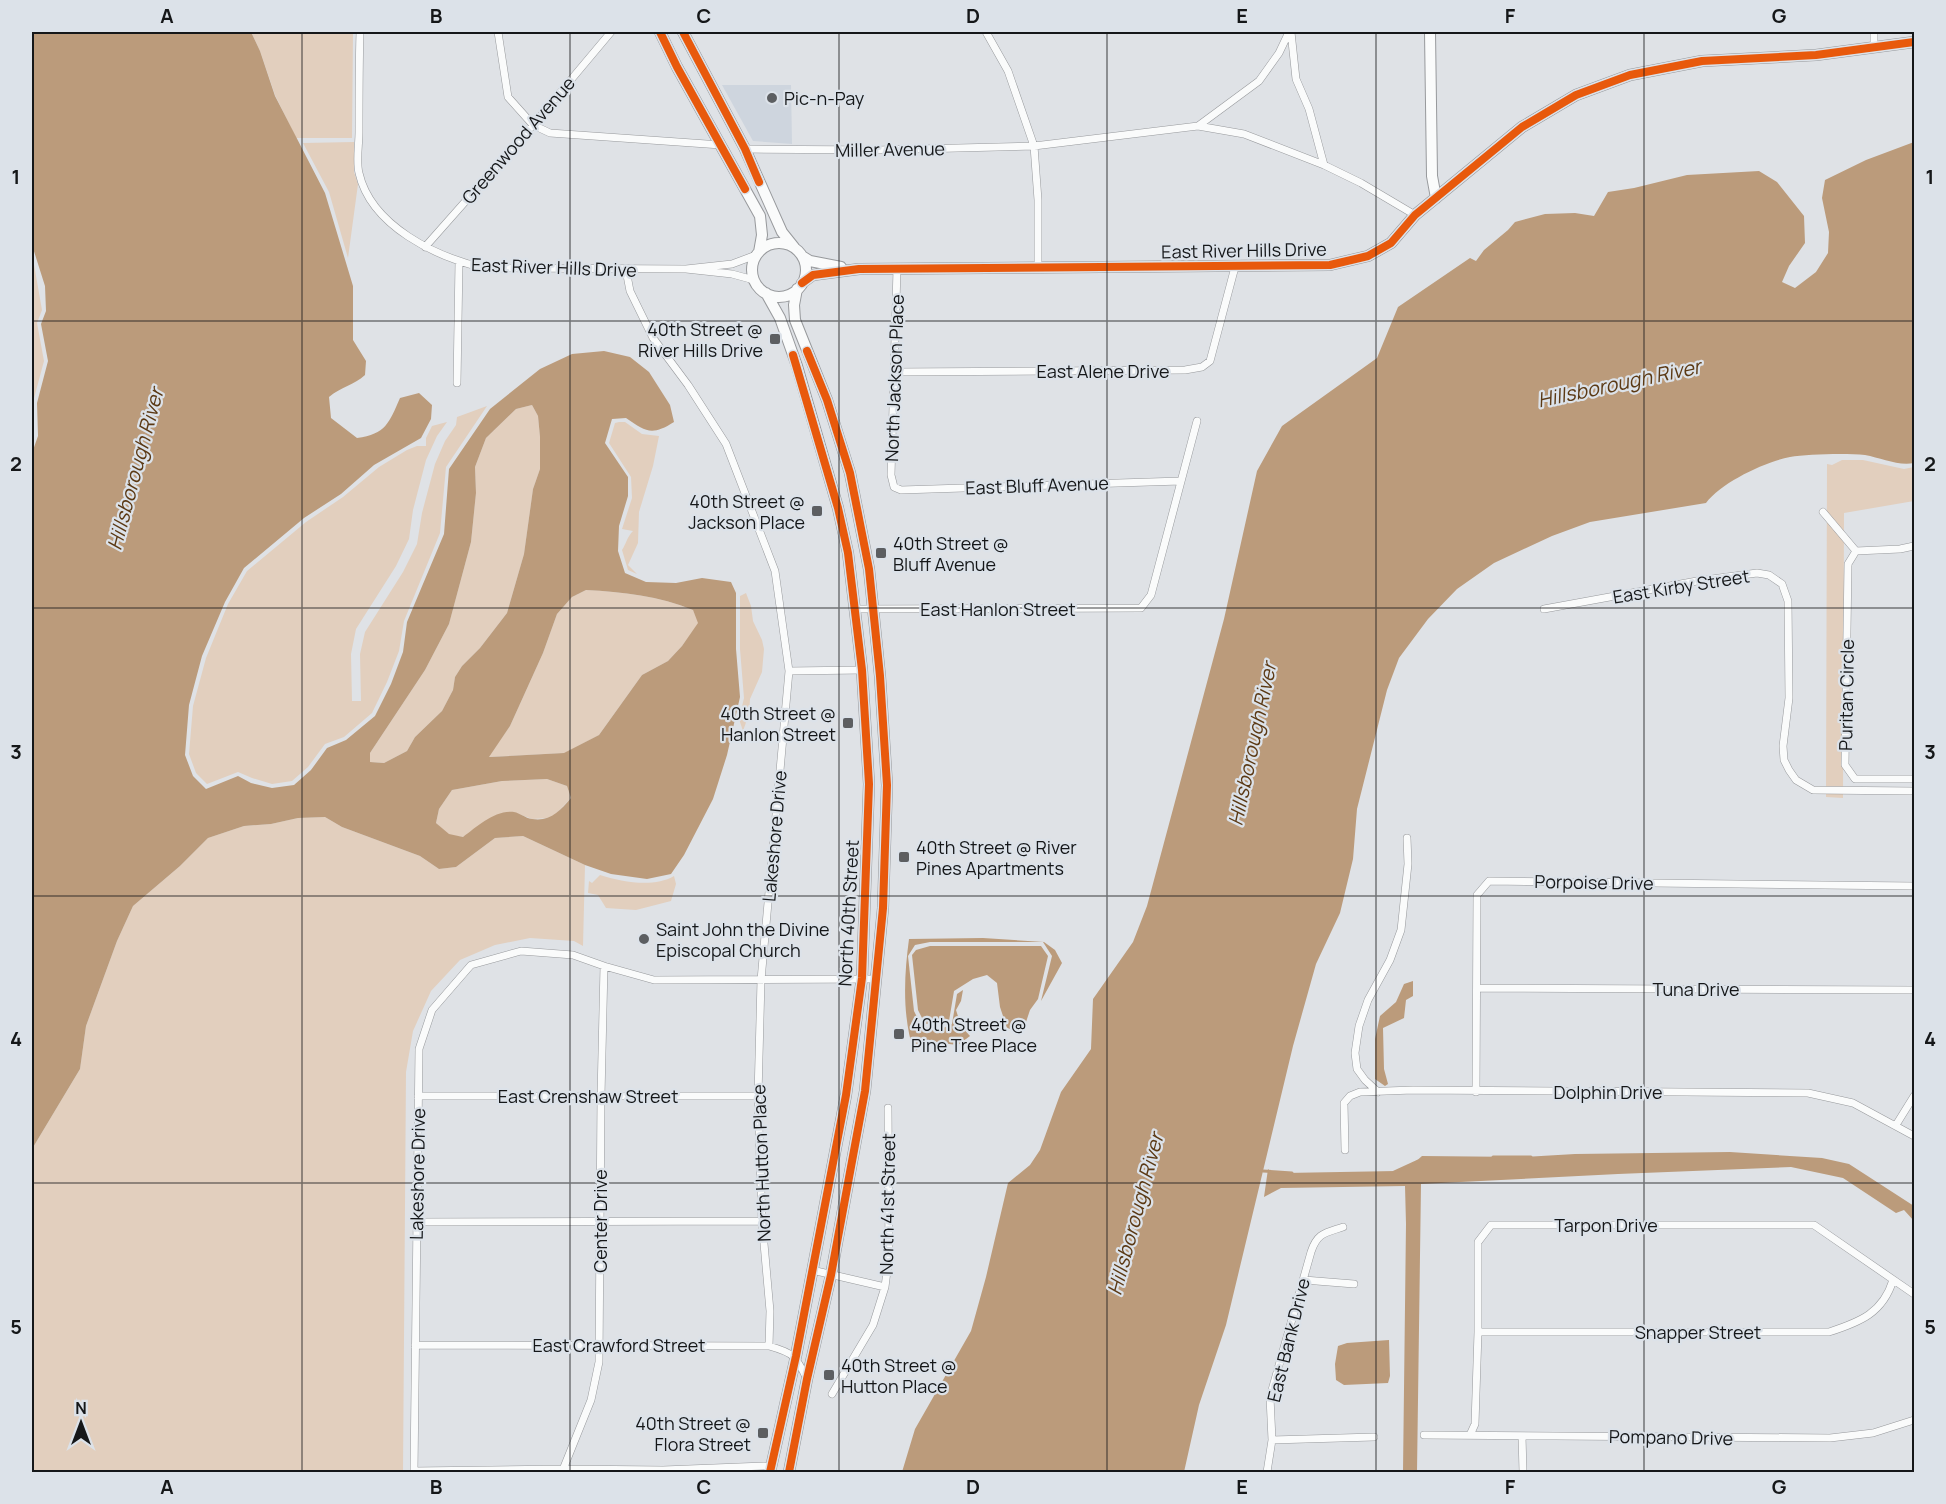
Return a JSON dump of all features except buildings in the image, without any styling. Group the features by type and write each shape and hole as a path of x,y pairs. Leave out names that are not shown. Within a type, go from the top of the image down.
{"main road":[{"path":"660,32 760,216 762,235 752,264 754,280 766,293 789,295 800,286 806,270 798,251 782,232 745,149 683,32"},
{"path":"1430,32 1432,176 1436,198"},
{"name":"East River Hills Drive","path":"800,286 813,275 859,269 1330,265 1368,256 1391,243 1415,215 1522,127 1576,96 1630,75 1702,61 1816,55 1914,42"},
{"path":"757,254 767,245 776,243 785,244 798,251"},
{"name":"East River Hills Drive","path":"798,251 810,261 859,269"},
{"name":"North 40th Street","path":"789,1473 807,1379 831,1275 864,1091 883,908 887,785 869,568 850,473 827,400 795,320 794,305 800,286"},
{"name":"North 40th Street","path":"766,293 780,318 797,366 838,508 848,553 862,670 869,784 862,978 846,1095 796,1356 771,1470"},
{"path":"869,784 887,785"}],"street":[{"name":"East River Hills Drive","path":"360,32 359,172 368,196 384,217 425,247 459,262 484,268 686,269 732,264 757,254"},
{"path":"498,32 508,97 533,125 550,134 721,145"},
{"name":"Greenwood Avenue","path":"425,247 533,125 611,32"},
{"path":"986,32 1008,71 1034,146 1038,200 1038,268"},
{"path":"1198,126 1259,81 1279,53 1290,32"},
{"path":"1290,32 1296,79 1309,109 1324,165"},
{"path":"1874,32 1874,48"},
{"path":"1198,126 1244,134 1324,165 1361,183 1415,215"},
{"name":"Miller Avenue","path":"745,149 878,150 1034,146 1198,126"},
{"path":"457,383 459,262"},
{"name":"East Alene Drive","path":"895,372 1185,370 1202,367 1210,362 1235,267"},
{"name":"East River Hills Drive","path":"686,269 732,274 754,280"},
{"name":"North Jackson Place","path":"894,487 891,475 897,269"},
{"name":"Lakeshore Drive","path":"414,1472 419,1049 432,1010 471,965 521,951 573,955 654,981 761,980 789,671 775,571 726,444 688,385 653,338 630,291 626,270"},
{"path":"1181,481 1197,421"},
{"name":"East Hanlon Street","path":"855,609 1141,608 1151,595 1181,481"},
{"name":"East Bluff Avenue","path":"894,487 902,490 1181,481"},
{"path":"1824,512 1856,551 1914,546"},
{"name":"Puritan Circle","path":"1856,551 1848,564 1845,765 1855,780 1914,778"},
{"name":"East Kirby Street","path":"1544,609 1697,581 1757,573 1768,575 1782,584 1788,601 1789,698 1783,746 1784,760 1789,770 1796,780 1813,790 1914,791"},
{"path":"789,671 862,670"},
{"path":"1378,1092 1357,1069 1355,1053 1359,1026 1368,1000 1390,960 1401,930 1408,864 1407,838"},
{"name":"Porpoise Drive","path":"1476,1092 1477,895 1489,881 1914,886"},
{"name":"Center Drive","path":"562,1471 597,1380 604,966"},
{"path":"761,980 877,979"},
{"name":"North Hutton Place","path":"761,980 758,1096 762,1221 770,1311 769,1346"},
{"name":"Tuna Drive","path":"1478,988 1914,990"},
{"name":"Dolphin Drive","path":"1345,1150 1344,1103 1350,1096 1360,1092 1413,1090 1808,1094 1853,1103 1914,1136"},
{"name":"East Crenshaw Street","path":"418,1096 758,1096"},
{"path":"1896,1125 1914,1096"},
{"name":"North 41st Street","path":"832,1394 873,1325 885,1287 889,1255 888,1108"},
{"path":"416,1222 762,1221"},
{"name":"Tarpon Drive","path":"1470,1436 1474,1424 1478,1332 1478,1242 1491,1225 1814,1225 1914,1294"},
{"name":"East Bank Drive","path":"1267,1473 1272,1440 1270,1397 1315,1239 1343,1227"},
{"path":"812,1270 885,1287"},
{"path":"1304,1280 1354,1284"},
{"name":"Snapper Street","path":"1478,1332 1828,1332 1854,1324 1873,1312 1889,1295 1893,1280"},
{"name":"East Crawford Street","path":"415,1345 769,1346 786,1350 796,1356"},
{"path":"796,1356 807,1379"},
{"name":"Pompano Drive","path":"1424,1435 1830,1438 1873,1432 1914,1420"},
{"path":"1522,1436 1522,1473"},
{"path":"1272,1440 1374,1437"},
{"path":"414,1472 663,1472 764,1466 771,1470"}],"shaded area":[{"path":"251,32 353,32 352,138 296,138 275,95"},
{"path":"722,85 791,85 792,144 753,141"},
{"path":"354,142 354,172 358,184 348,258 329,192 303,143"},
{"path":"32,253 42,310 37,323 44,361 33,402 34,435 32,441"},
{"path":"532,405 538,416 540,469 533,489 524,554 507,613 480,648 462,666 455,677 453,690 442,711 415,737 407,751 384,763 370,762 370,753 425,670 449,624 471,542 476,493 475,467 486,438 516,409"},
{"path":"487,406 446,467 440,533 404,621 399,651 372,713 344,737 325,744 308,767 292,781 272,784 238,772 207,784 196,773 189,754 193,706 206,658 228,604 247,571 306,522 343,497 379,467 407,450 417,446 426,446 426,438 432,426 447,422 437,436 426,460 413,510 409,539 396,566 356,629 351,654 352,701 361,701 360,654 365,632 403,572 417,544 422,513 435,464 445,441 456,425 457,417"},
{"path":"625,422 642,434 659,436 653,466 639,512 638,543 628,565 637,574 628,570 622,550 633,531 622,529 632,498 631,477 609,443 615,423"},
{"path":"1842,460 1863,460 1904,469 1914,467 1914,501 1844,513 1843,798 1826,797 1827,464 1832,465"},
{"path":"586,590 667,601 693,610 699,623 668,661 642,675 599,735 565,753 488,757 510,726 543,653 557,614 572,597"},
{"path":"746,593 753,621 764,649 762,672 750,699 749,714 743,731 739,719 744,698 740,649 740,596"},
{"path":"547,779 567,786 571,798 552,818 532,819 513,812 463,837 449,835 436,823 439,809 452,790 502,781"},
{"path":"325,817 342,827 420,856 439,869 456,867 495,838 523,836 585,865 583,946 574,941 530,938 495,945 460,960 431,991 413,1031 406,1072 403,1472 32,1472 32,1149 80,1069 86,1026 117,941 133,906 180,866 208,838 244,826 271,824 298,818"},
{"path":"600,875 628,882 648,883 674,876 676,884 671,901 636,910 606,908 598,895 588,893 589,881 592,883"}],"water":[{"name":"Hillsborough River","path":"32,32 251,32 275,96 325,193 353,286 353,340 366,361 365,375 329,397 331,418 357,438 374,434 385,426 400,398 419,393 432,405 431,419 421,438 374,465 341,494 304,518 244,568 225,602 202,656 189,705 185,755 193,776 206,789 238,776 251,783 272,788 294,785 311,770 327,748 346,740 375,716 391,684 403,652 407,622 444,534 449,469 490,409 540,369 572,354 604,351 630,357 649,372 670,405 674,422 654,431 639,427 626,418 612,419 605,443 628,477 628,496 619,526 618,551 625,573 646,582 676,583 702,578 731,582 736,593 736,649 740,697 727,755 713,799 684,855 671,874 647,879 611,874 585,865 523,836 495,838 456,867 439,869 420,856 342,827 325,817 298,818 271,824 244,826 208,838 180,866 133,906 117,941 86,1026 80,1069 32,1149 32,453 38,436 37,403 48,361 41,324 46,311 45,286 32,245","holes":["532,405 538,416 540,469 533,489 524,554 507,613 480,648 462,666 455,677 453,690 442,711 415,737 407,751 384,763 370,762 370,753 425,670 449,624 471,542 476,493 475,467 486,438 516,409","586,590 654,598 693,610 698,623 668,661 642,675 599,735 564,753 489,757 510,726 543,653 557,614 572,597","547,779 567,786 571,798 559,811 544,819 529,818 514,812 507,812 493,816 463,837 449,834 436,823 439,809 452,790 502,781"]},
{"name":"Hillsborough River","path":"1914,142 1914,463 1896,463 1857,454 1790,457 1769,463 1745,474 1722,488 1706,503 1590,522 1552,536 1494,563 1457,589 1428,619 1399,658 1387,690 1357,809 1353,859 1340,913 1316,964 1293,1046 1226,1325 1199,1405 1184,1472 902,1472 915,1429 971,1331 1008,1183 1030,1165 1040,1150 1061,1092 1091,1049 1093,999 1133,942 1147,906 1224,619 1257,471 1282,426 1377,358 1398,307 1470,258 1476,261 1484,250 1515,222 1545,214 1575,213 1594,216 1608,192 1687,175 1759,171 1777,182 1804,216 1805,243 1789,266 1782,282 1795,288 1816,272 1828,253 1829,232 1822,198 1825,180 1866,160"},
{"path":"983,938 1044,942 1055,950 1062,963 1041,1001 1052,956 1043,942 930,942 915,945 908,956 914,1011 922,1027 941,1029 952,1024 957,994 963,990 956,1010 961,1026 970,1036 958,1045 930,1040 914,1052 907,1024 905,996 909,939"},
{"path":"930,946 1041,946 1048,956 1038,999 1030,1010 1024,1028 1017,1031 1007,1028 1000,1007 997,983 987,975 973,979 954,991 949,1021 941,1024 925,1024 918,1010 912,955 916,950"},
{"path":"1413,981 1413,996 1406,1000 1404,1018 1383,1028 1384,1069 1388,1084 1385,1086 1375,1079 1375,1039 1380,1016 1396,1002 1404,984"},
{"path":"1730,1152 1822,1158 1849,1164 1914,1206 1914,1221 1904,1210 1896,1213 1843,1178 1791,1167 1421,1184 1417,1472 1403,1472 1405,1186 1281,1188 1264,1197 1268,1169 1285,1173 1396,1171 1413,1164 1422,1156 1524,1157"},
{"path":"1389,1340 1390,1376 1388,1383 1344,1385 1336,1380 1335,1364 1338,1346 1347,1343"}],"waterway":[{"path":"1493,1157 1531,1157"},
{"path":"1394,1172 1418,1161"},
{"path":"1263,1171 1292,1173"}],"cycle path":[{"path":"660,32 745,189"},
{"path":"683,32 745,149 759,182"},
{"path":"802,283 813,275 859,269 1330,265 1368,256 1391,243 1415,215 1522,127 1576,95 1630,75 1702,61 1816,55 1914,42"},
{"path":"789,1472 831,1275 865,1091 883,908 887,785 880,676 869,569 850,473 827,400 807,351"},
{"path":"770,1472 796,1356 846,1095 862,978 869,784 862,670 848,553 838,508 793,355"}],"place":[{"name":"Pic-n-Pay","path":"772,98"},
{"name":"40th Street @ River Hills Drive","path":"775,339"},
{"name":"40th Street @ Jackson Place","path":"817,511"},
{"name":"40th Street @ Bluff Avenue","path":"881,553"},
{"name":"40th Street @ Hanlon Street","path":"848,723"},
{"name":"40th Street @ River Pines Apartments","path":"904,857"},
{"name":"Saint John the Divine Episcopal Church","path":"644,939"},
{"name":"40th Street @ Pine Tree Place","path":"899,1034"},
{"name":"40th Street @ Hutton Place","path":"829,1375"},
{"name":"40th Street @ Flora Street","path":"763,1433"}]}
